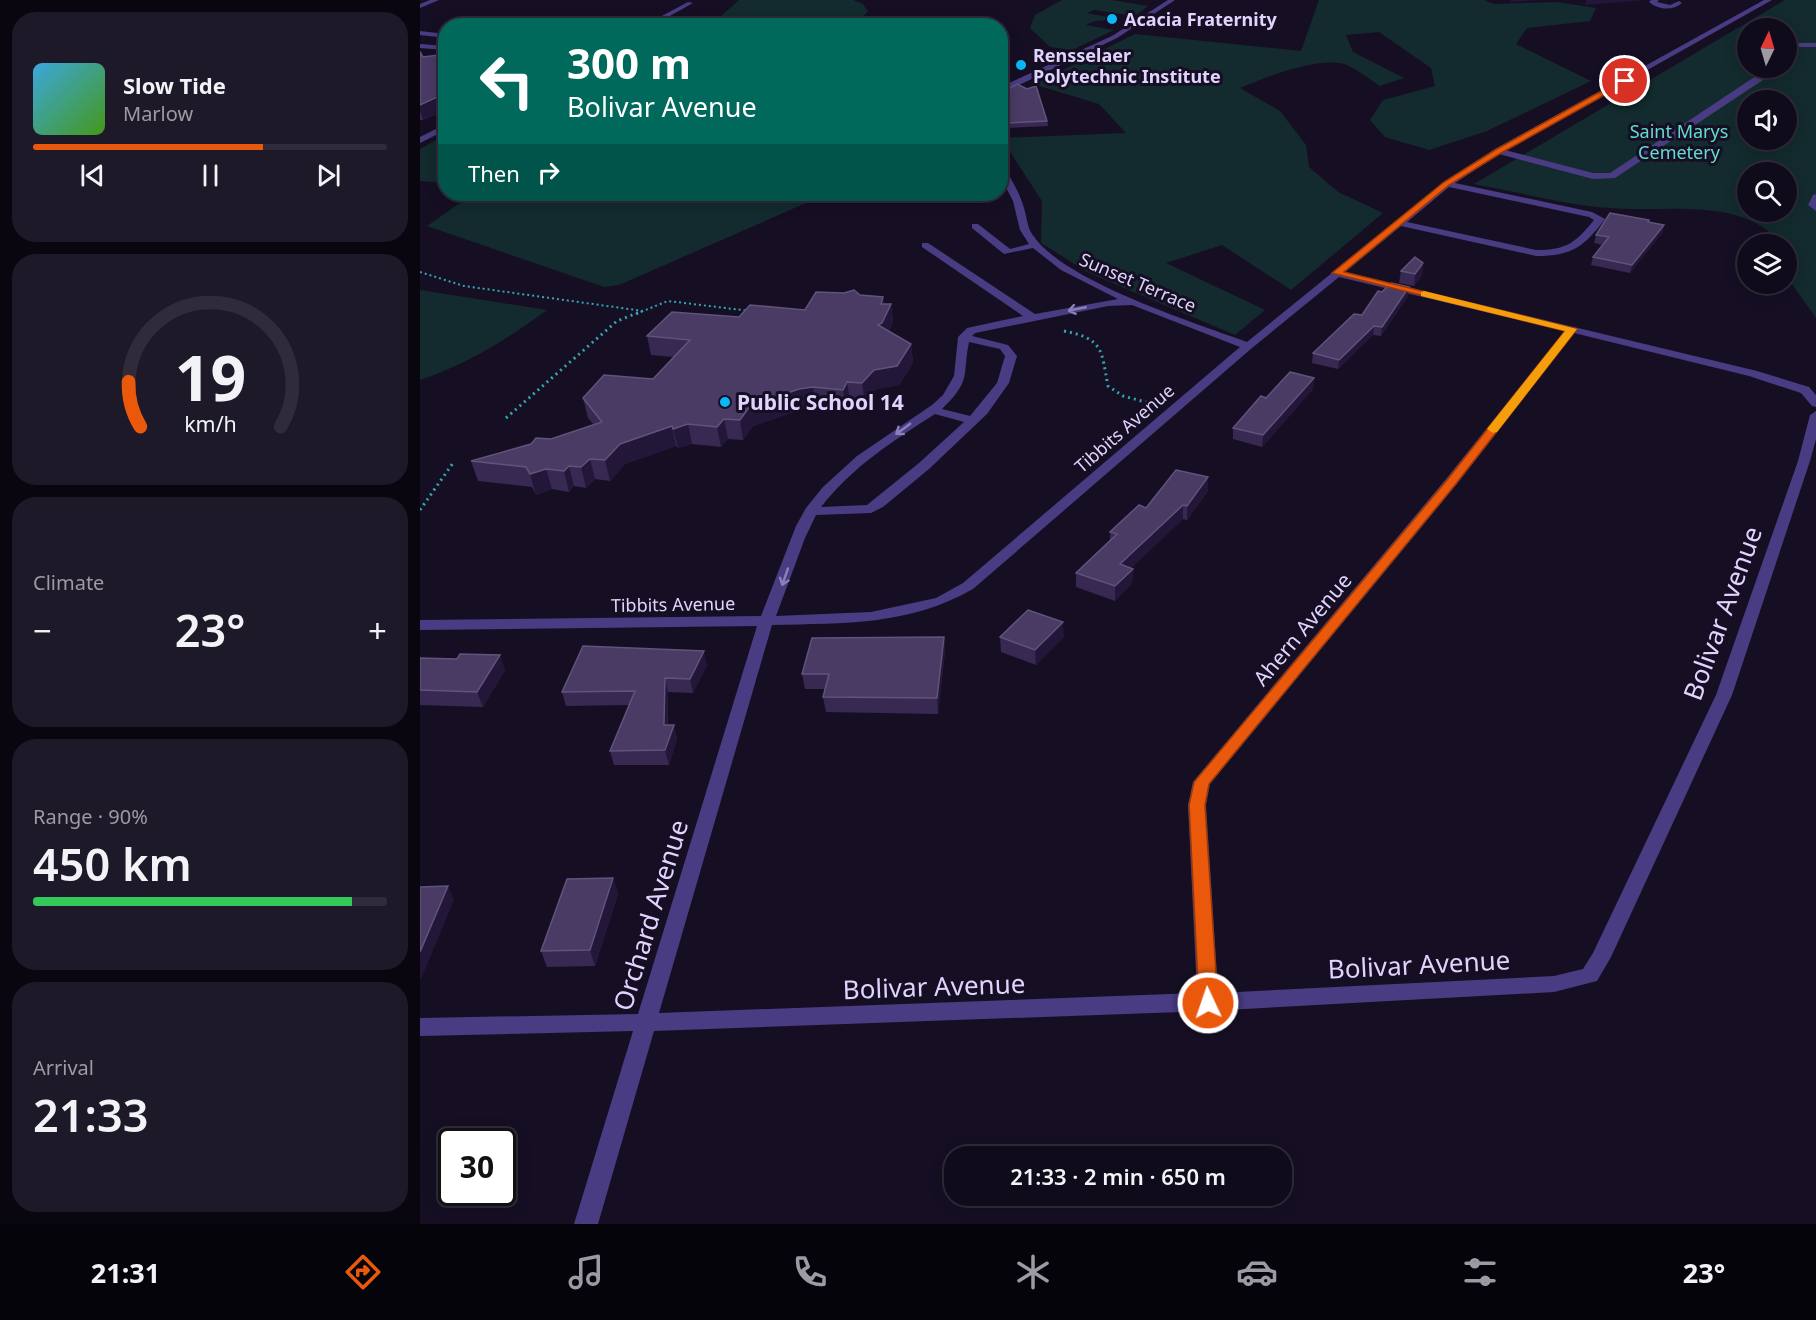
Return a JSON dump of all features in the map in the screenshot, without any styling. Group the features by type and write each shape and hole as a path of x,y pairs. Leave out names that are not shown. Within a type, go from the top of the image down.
{"street":[{"path":"420,6 436,0"},
{"path":"1008,88 1115,38 1172,0"},
{"path":"1656,0 1652,2 1668,6 1679,4 1675,0"},
{"name":"Tibbits Avenue","path":"420,625 766,621 871,617 941,602 968,586 1248,346 1447,184 1498,152 1769,0"},
{"path":"661,18 690,3"},
{"path":"420,33 438,35"},
{"path":"1797,45 1816,45"},
{"path":"420,46 438,47"},
{"path":"1498,152 1593,176 1611,176 1760,78"},
{"path":"420,140 438,130"},
{"name":"Sunset Terrace","path":"1008,184 1021,212 1027,237 1071,272 1134,302 1248,346"},
{"path":"1400,223 1536,253 1550,254 1566,252 1577,247 1600,219 1592,215 1447,184"},
{"path":"1816,197 1813,205 1816,208"},
{"path":"975,226 1008,252 1035,245"},
{"path":"924,245 1033,318"},
{"path":"1337,273 1784,382 1805,390 1816,403"},
{"path":"964,337 971,330 1108,303 1134,302"},
{"name":"Ahern Avenue","path":"1208,1003 1197,805 1202,782 1451,482 1572,329"},
{"path":"812,511 852,511 871,508 924,466 983,411 1003,383 1011,356 1004,347 964,337"},
{"name":"Orchard Avenue","path":"586,1224 766,621 777,602 802,528 812,511 847,470 933,410 949,396 960,377 964,337"},
{"path":"933,410 973,422"},
{"name":"Bolivar Avenue","path":"420,1027 645,1024 1208,1003 1554,984 1590,975 1601,957 1724,695 1804,461 1816,415"}],"path":[{"path":"420,272 464,286 643,311"},
{"path":"506,418 617,321 668,301 759,312"},
{"path":"1058,330 1091,338 1103,350 1108,386 1123,396 1158,406"},
{"path":"420,510 453,463"}],"green space":[{"path":"739,0 853,0 863,4 868,11 862,18 719,18"},
{"path":"1062,0 1112,0 1148,6 1135,16 1094,10 1087,13 1113,18 1086,25 1114,30 1072,50 1050,47 1030,28 1035,15"},
{"path":"1319,0 1484,0 1494,4 1557,2 1596,8 1590,21 1527,28 1516,44 1591,81 1487,131 1429,150 1385,137 1370,120 1383,100 1435,86 1431,68 1379,32 1346,35 1353,52 1404,78 1380,86 1344,64 1319,63 1291,69 1240,88 1280,111 1306,145 1309,167 1338,192 1383,213 1291,290 1222,245 1166,263 1265,310 1235,335 1089,273 1041,243 1042,201 1008,149 1008,138 1126,133 1099,104 1030,83 1063,70 1135,34 1301,51"},
{"name":"Saint Marys Cemetery","path":"1785,0 1816,0 1816,318 1797,291 1797,234 1770,234 1752,222 1797,222 1797,162 1737,162 1737,216 1700,210 1631,209 1559,201 1474,184 1737,28 1737,78 1797,78 1797,18 1755,18"},
{"path":"438,139 438,182 420,181 420,149"},
{"path":"466,201 810,201 619,285 604,287 427,226"},
{"path":"420,290 547,310 486,350 420,380"}],"building":[{"path":"420,52 423,57 438,55 438,97 420,105"},
{"path":"1017,84 1027,89 1036,86 1047,121 1008,123 1008,89"},
{"path":"1610,213 1664,225 1632,265 1593,257 1609,237 1596,235"},
{"path":"1415,257 1423,263 1415,274 1401,271"},
{"path":"1391,283 1409,287 1382,327 1374,326 1339,360 1313,353 1354,314 1362,315 1378,291 1382,292"},
{"name":"Public School 14","path":"854,290 860,295 883,297 881,304 891,304 882,323 878,325 911,344 897,366 874,370 862,383 847,382 843,390 813,387 799,389 750,406 740,420 724,419 717,427 688,424 673,429 672,426 620,444 605,460 590,459 581,467 569,466 564,471 546,469 530,474 526,467 471,461 531,444 536,438 551,439 602,422 583,398 604,375 653,379 690,340 647,336 672,312 739,317 750,305 805,310 816,292 844,293"},
{"path":"1290,372 1314,378 1263,435 1233,428 1261,396 1266,398"},
{"path":"1176,470 1208,477 1187,506 1183,505 1120,564 1133,569 1115,586 1076,573 1117,534 1110,532 1139,505 1146,508"},
{"path":"1028,610 1063,622 1035,650 1000,637"},
{"path":"944,637 937,698 823,697 829,674 802,674 812,638"},
{"path":"583,646 704,651 690,679 665,678 664,725 674,725 665,750 610,751 635,691 562,692"},
{"path":"460,654 500,655 477,692 420,690 420,658 457,659"},
{"path":"613,878 590,950 541,951 567,879"},
{"path":"448,886 420,952 420,887"}],"slow traffic":[{"path":"1424,294 1572,329 1493,429"}],"place":[{"name":"Acacia Fraternity","path":"1112,19"},
{"name":"Rensselaer Polytechnic Institute","path":"1021,65"},
{"name":"Public School 14","path":"725,402"}],"route":[{"path":"1208,1003 1197,805 1202,782 1451,482 1572,329 1337,273 1447,184 1498,152 1625,81"}]}
